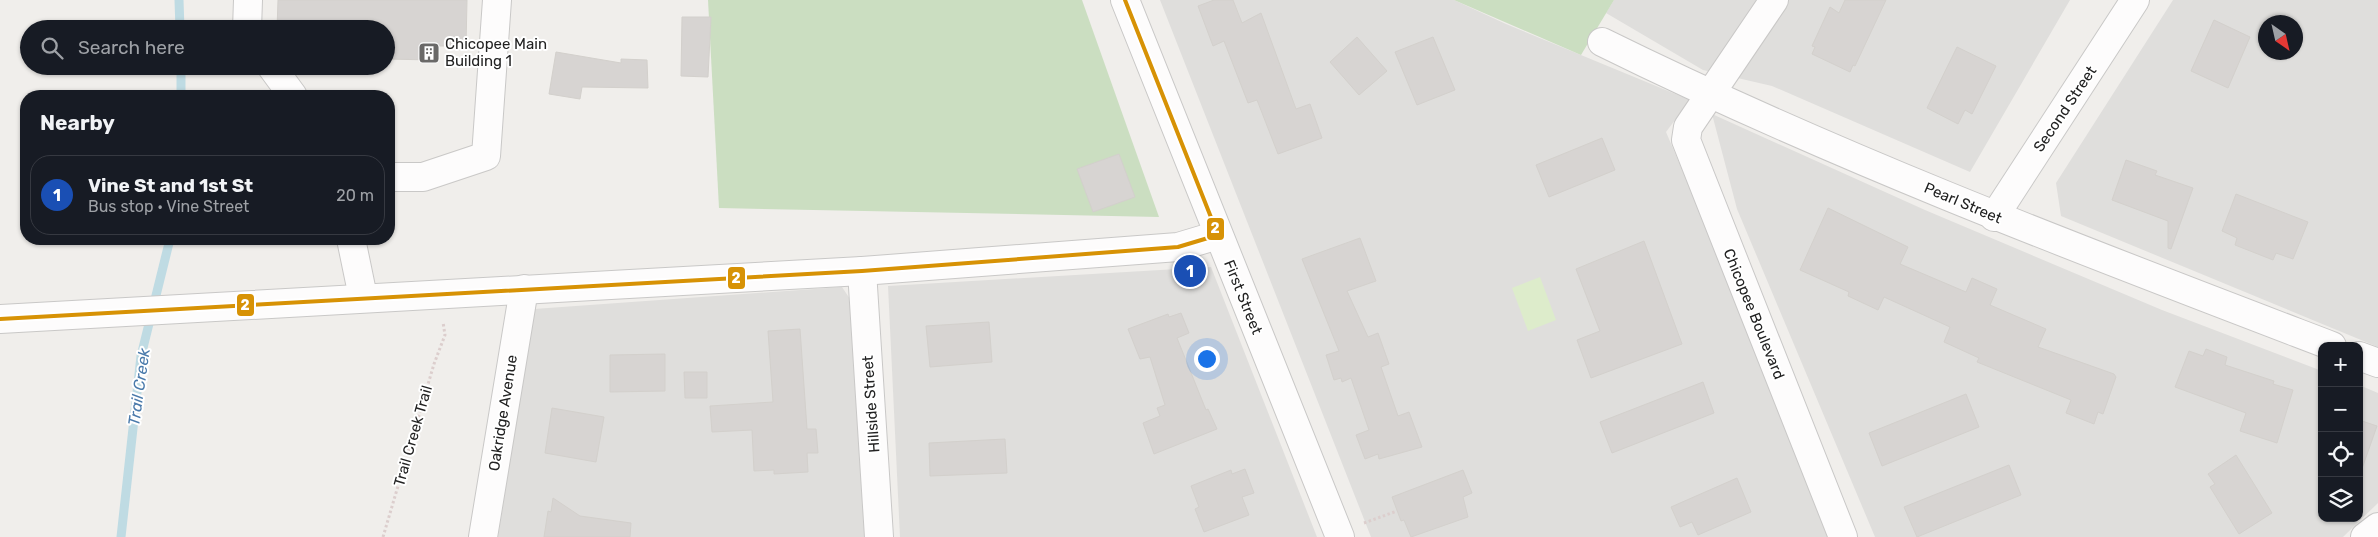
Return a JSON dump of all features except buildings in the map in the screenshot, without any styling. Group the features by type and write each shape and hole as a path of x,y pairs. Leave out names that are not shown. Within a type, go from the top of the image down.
{"street":[{"path":"247,20 248,0"},
{"path":"395,177 423,178 486,156 497,0"},
{"name":"First Street","path":"1126,0 1218,235 1348,531"},
{"name":"Chicopee Boulevard","path":"1774,0 1688,126 1686,140 1843,537"},
{"name":"Second Street","path":"1994,217 2135,0"},
{"name":"Pearl Street","path":"1602,42 1710,93 1994,217 2322,342"},
{"path":"278,75 289,90"},
{"path":"0,319 235,304 862,271 1178,248 1218,235"},
{"path":"352,245 363,297"},
{"name":"Hillside Street","path":"862,271 879,537"},
{"name":"Oakridge Avenue","path":"483,537 524,289"},
{"path":"2363,357 2378,363"},
{"path":"2364,537 2378,527"}],"path":[{"name":"Trail Creek Trail","path":"383,537 444,335"},
{"path":"1348,531 1398,511"}],"shaded area":[{"path":"1160,0 1454,0 1506,24 1690,100 1666,132 1838,537 1371,537"},
{"path":"1614,0 2070,0 1970,172 1772,86 1703,70 1606,13"},
{"path":"2173,0 2378,0 2378,347 2061,216 2056,183"},
{"path":"1712,114 1925,210 2162,310 2318,369 2318,522 2358,522 2343,537 1875,537 1737,209"},
{"path":"1211,267 1317,537 900,537 888,286"},
{"path":"842,287 850,299 865,537 498,537 534,309"},
{"path":"2363,387 2378,393 2378,503 2363,518"}],"green space":[{"path":"708,0 1082,0 1159,217 719,208"},
{"path":"1454,0 1614,0 1581,55"},
{"path":"1540,277 1556,320 1528,331 1512,288"}],"waterway":[{"name":"Trail Creek","path":"179,0 180,20"},
{"name":"Trail Creek","path":"181,75 181,90"},
{"name":"Trail Creek","path":"121,537 141,356 169,245"}],"transit line":[{"name":"2","path":"0,319 862,271 1178,247 1218,235 1125,0"}],"place":[{"name":"Chicopee Main Building 1","path":"429,53"},
{"name":"Vine St and 1st St","path":"1190,271"}]}
